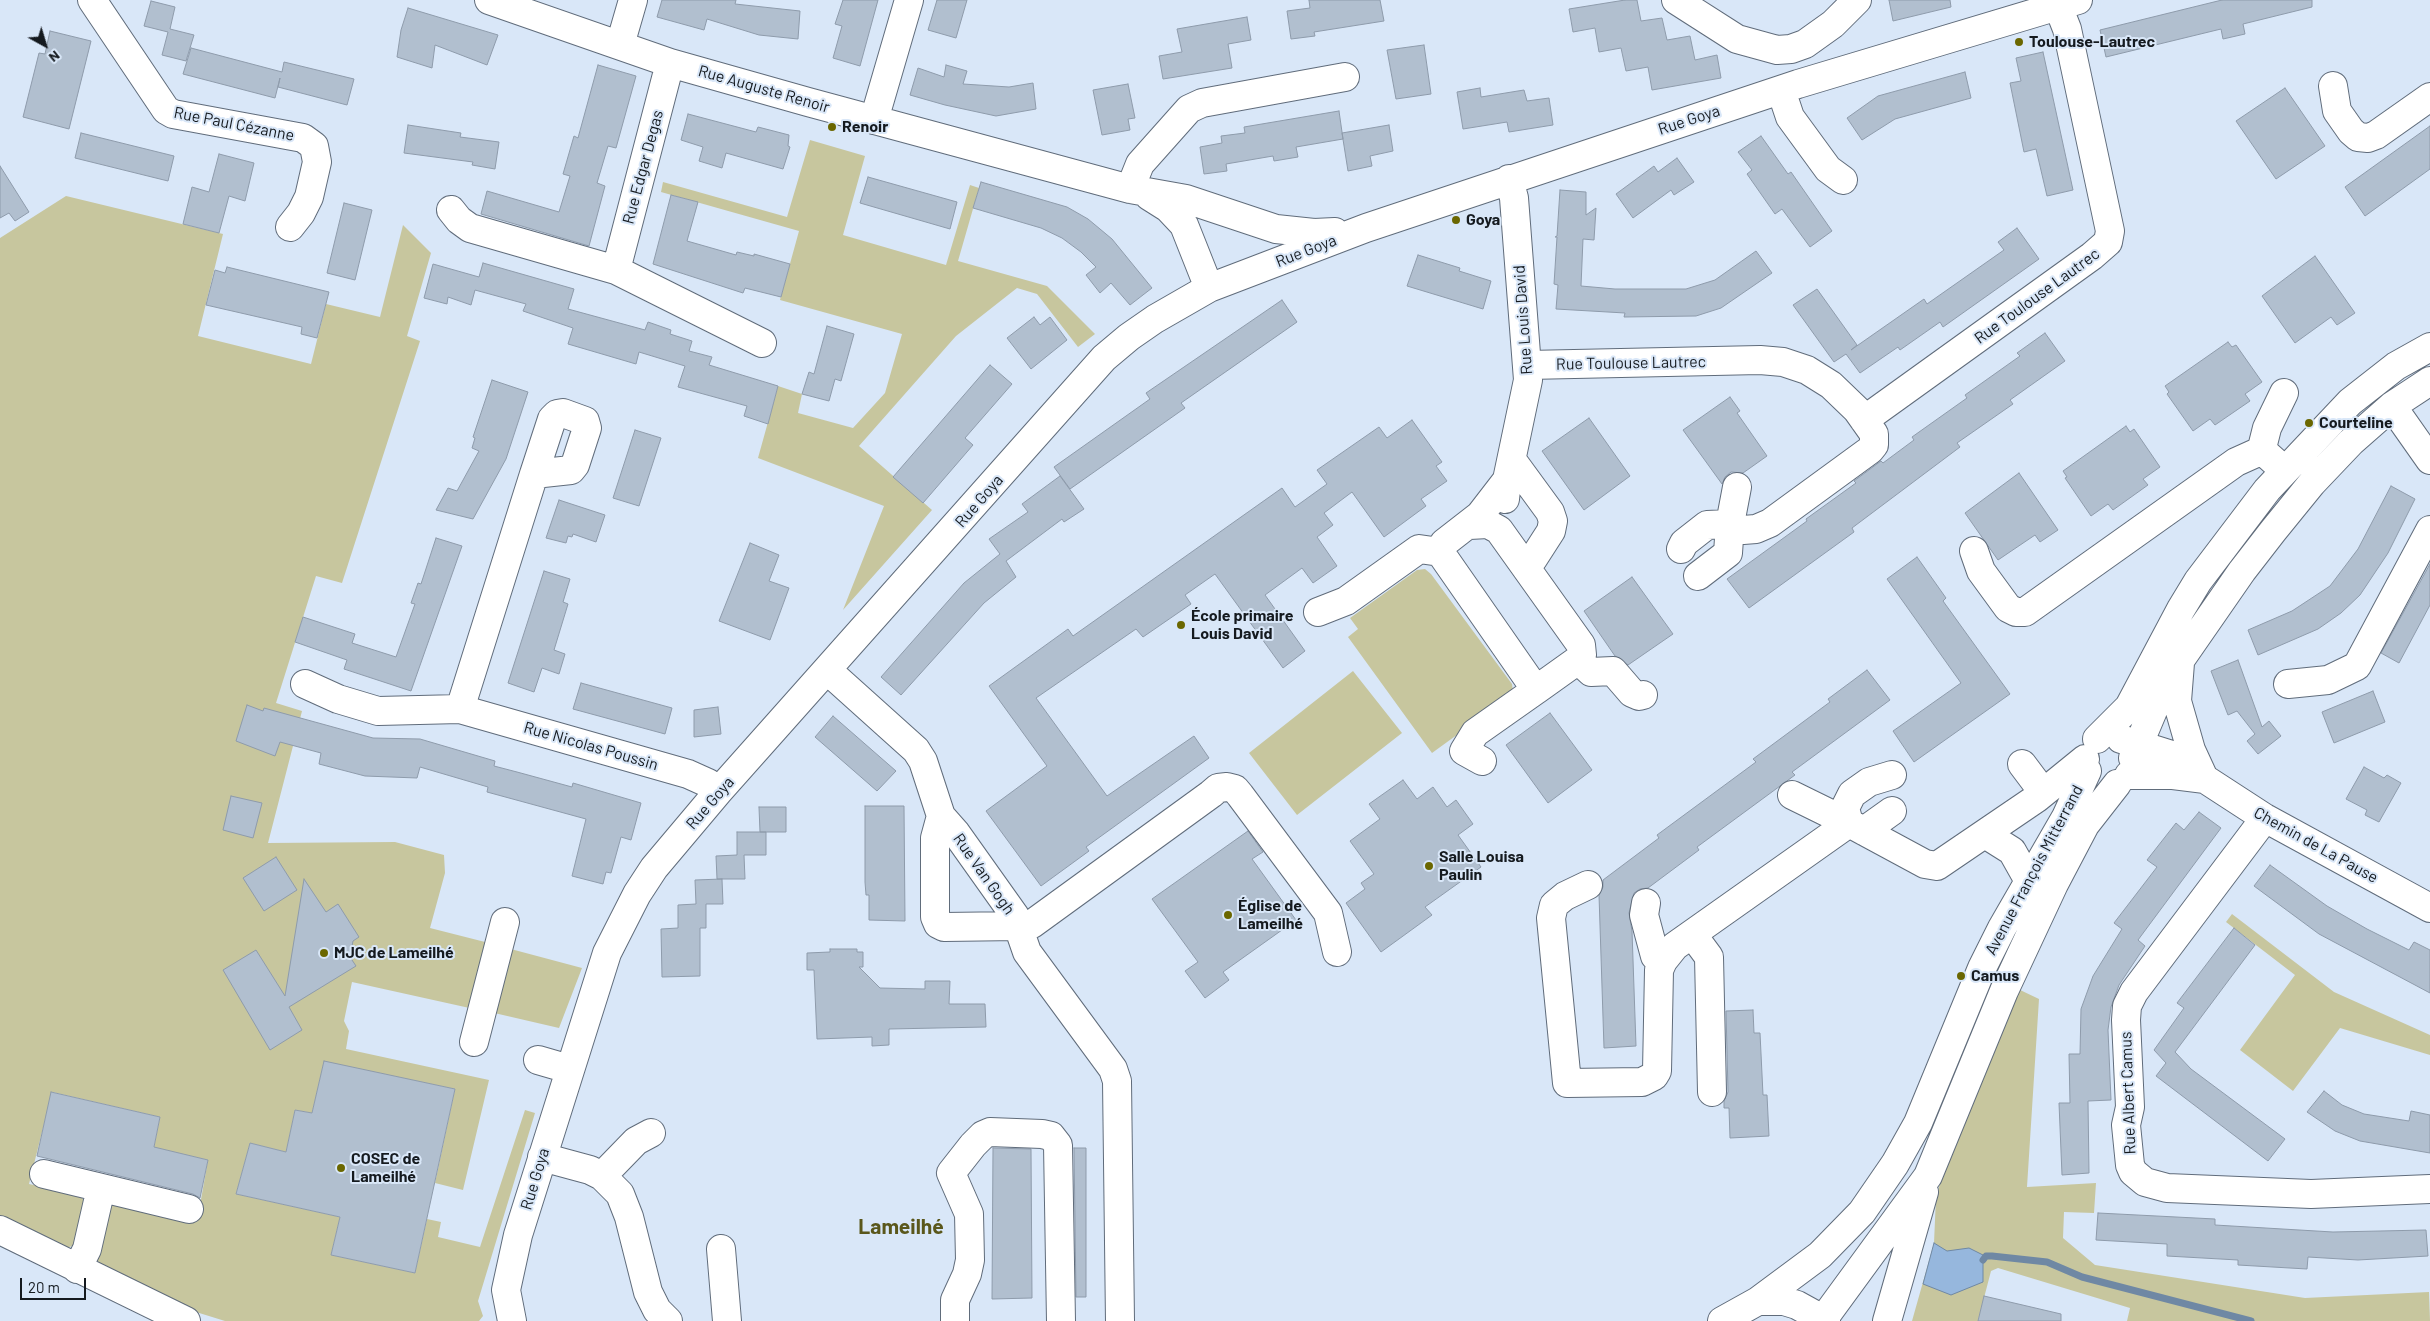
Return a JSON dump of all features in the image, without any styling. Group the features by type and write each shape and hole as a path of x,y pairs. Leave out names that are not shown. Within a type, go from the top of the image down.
{"street":[{"name":"Rue Paul Cézanne","path":"92,0 141,96 161,104 173,114 303,138 314,146 317,162 310,197 302,213 290,226"},
{"name":"Rue Auguste Renoir","path":"489,0 670,63 1137,191"},
{"path":"620,45 632,0"},
{"path":"874,120 908,0"},
{"path":"1676,0 1737,39 1762,48 1791,50 1816,37 1857,0"},
{"name":"Rue Goya","path":"497,1321 518,1235 607,953 621,924 654,868 718,792 1104,358 1155,319 1209,288 1366,228 1789,87 2068,3"},
{"name":"Rue Toulouse Lautrec","path":"1864,420 2099,252 2108,242 2110,231 2067,29 2068,3"},
{"path":"1791,50 1790,117 1828,169 1843,180"},
{"name":"Rue Edgar Degas","path":"616,270 670,63"},
{"path":"1137,191 1140,164 1189,109 1202,103 1345,77"},
{"path":"2333,86 2337,111 2351,131 2358,137 2368,138 2376,135 2430,97"},
{"name":"Rue Louis David","path":"1504,536 1503,528 1509,470 1528,380 1514,198 1509,179"},
{"path":"1137,191 1186,199 1264,224 1286,244 1282,260"},
{"path":"1137,191 1176,215 1190,235 1209,288"},
{"path":"451,210 459,220 470,228 616,270 762,343"},
{"path":"1197,253 1198,230 1205,220 1210,218 1264,224 1314,233 1366,228"},
{"name":"Avenue François Mitterrand","path":"1824,1320 1928,1176 2004,990 2084,825 2109,764 2129,707 2181,608 2232,533 2274,461 2396,366 2430,347"},
{"name":"Rue Toulouse Lautrec","path":"1528,365 1760,360 1783,362 1819,376 1843,395 1874,434 1874,445 1870,450 1770,523 1756,529 1743,530 1730,524 1706,526 1684,543 1681,549"},
{"name":"Avenue François Mitterrand","path":"1722,1321 1752,1311 1842,1234 1862,1212 1895,1164 1918,1123 1982,968 2002,928 2030,883 2066,817 2109,764 2160,694 2181,659 2242,571 2312,483 2351,442 2392,406 2430,381"},
{"path":"2274,461 2263,444 2267,428 2284,393"},
{"path":"2392,406 2430,460"},
{"path":"1971,558 2008,608 2012,618 2034,608 2236,462 2256,452 2274,461"},
{"path":"1509,470 1550,512 1553,522 1551,531 1532,559 1525,565"},
{"name":"Rue Louis David","path":"1440,552 1444,543 1469,525 1489,506 1509,470"},
{"path":"460,709 534,474"},
{"path":"1698,576 1728,553 1730,524 1737,487"},
{"path":"1469,525 1488,524 1504,536 1581,645 1585,666"},
{"path":"2288,684 2328,680 2357,666 2430,530"},
{"path":"1318,612 1346,601 1419,549 1440,552 1536,690"},
{"path":"2181,659 2177,702 2191,750 2205,779"},
{"path":"1473,756 1475,733 1536,690 1585,666 1613,671 1617,673 1632,693 1639,696 1643,695"},
{"name":"Rue Van Gogh","path":"827,670 916,750 923,762 941,816 956,833 1010,908 1018,926 944,927 938,924 935,917 934,838 941,816"},
{"name":"Rue Nicolas Poussin","path":"305,684 338,699 378,711 460,709 688,774 708,783 718,792"},
{"name":"Chemin de La Pause","path":"2109,764 2175,756 2205,779 2265,818 2430,908"},
{"path":"2022,764 2040,795"},
{"path":"1792,795 1931,866 1944,862 2040,795 2109,764"},
{"path":"1857,827 1845,808 1852,794 1869,782 1892,775"},
{"path":"1120,1321 1117,1081 1113,1069 1027,952 1018,926 1032,924 1218,788 1227,787 1235,789 1240,795 1328,913 1337,952"},
{"path":"1588,885 1565,896 1554,905 1552,918 1567,1083 1642,1082 1654,1076 1658,1064 1658,979 1663,961 1675,946 1857,827 1892,810"},
{"name":"Rue Albert Camus","path":"2265,818 2134,992 2127,1006 2130,1107 2126,1125 2130,1165 2133,1172 2145,1182 2167,1188 2311,1194 2430,1189"},
{"path":"1985,834 2012,851 2030,883"},
{"path":"1646,903 1644,915 1655,956 1663,961"},
{"path":"474,1042 504,922"},
{"path":"1692,934 1709,958 1712,1092"},
{"path":"538,1060 569,1069"},
{"path":"956,1321 955,1300 962,1287 970,1260 969,1214 951,1172 973,1145 983,1135 990,1132 1031,1132 1051,1136 1058,1145 1061,1321"},
{"path":"602,1176 636,1141 651,1133"},
{"path":"542,1157 590,1170 602,1176 620,1194 629,1217 648,1292 657,1310 668,1321"},
{"path":"44,1174 189,1209"},
{"path":"1887,1321 1928,1176"},
{"path":"78,1269 87,1250 101,1188"},
{"path":"0,1230 186,1321"},
{"path":"721,1248 728,1321"},
{"path":"1752,1311 1784,1301 1797,1305 1824,1320"}],"green space":[{"path":"810,140 865,156 843,235 946,265 970,185 979,188 958,261 1047,286 1095,334 1078,347 1037,294 1017,288 956,336 859,446 932,510 843,610 884,506 758,458 778,386 802,394 798,413 853,428 885,393 902,334 780,300 799,231 661,192 663,182 787,217"},
{"path":"66,196 223,234 198,336 311,364 326,304 380,317 403,225 431,253 407,336 420,341 342,583 316,576 276,703 302,711 268,843 395,842 444,855 445,873 430,928 489,943 474,1009 352,982 344,1021 349,1031 346,1049 489,1080 463,1190 435,1183 455,1089 324,1062 312,1113 295,1110 286,1152 250,1143 236,1194 340,1217 331,1255 415,1273 427,1219 441,1222 438,1237 480,1247 525,1110 535,1113 478,1301 483,1316 479,1321 225,1321 196,1312 149,1292 101,1267 97,1259 107,1206 113,1203 120,1203 197,1222 208,1160 160,1149 151,1162 160,1117 52,1092 29,1184 75,1194 88,1202 76,1245 66,1248 0,1216 0,238"},
{"path":"1425,569 1431,574 1512,684 1513,691 1509,697 1432,753 1348,637 1358,629 1350,618 1417,570"},
{"path":"1353,671 1402,733 1297,815 1249,753"},
{"path":"2232,914 2334,992 2430,1035 2430,1055 2340,1028 2293,1091 2240,1050 2295,975 2226,922"},
{"path":"507,948 582,968 559,1028 490,1012"},
{"path":"2018,989 2039,999 2027,1187 2096,1183 2094,1213 2064,1212 2063,1238 2095,1265 2305,1298 2429,1292 2430,1321 2127,1321 2130,1308 1998,1268 1991,1271 1978,1321 1912,1321 1934,1243 1936,1197 1946,1163"}],"water":[{"path":"1934,1243 1947,1251 1969,1248 1983,1255 1983,1282 1951,1295 1923,1284"}],"building":[{"path":"662,0 736,0 735,4 800,11 798,39 759,35 707,19 704,30 657,17"},
{"path":"843,0 878,0 860,66 833,58 842,26 835,24"},
{"path":"937,0 967,0 956,38 928,30"},
{"path":"1309,0 1380,0 1384,21 1314,32 1315,36 1291,39 1287,11 1310,8"},
{"path":"1625,0 1637,0 1641,21 1662,18 1667,40 1690,36 1695,60 1717,55 1721,78 1652,90 1648,67 1626,71 1621,48 1599,52 1595,28 1573,32 1569,9"},
{"path":"1889,0 1950,0 1951,7 1893,21"},
{"path":"2222,0 2312,0 2312,7 2243,24 2245,34 2223,39 2221,29 2106,57 2100,30"},
{"path":"151,1 175,7 170,29 194,35 186,61 162,55 168,32 144,26"},
{"path":"408,8 498,35 487,65 435,45 432,68 397,57 401,30"},
{"path":"1247,17 1251,40 1228,44 1232,68 1163,79 1159,56 1182,52 1177,29"},
{"path":"50,31 91,41 69,129 23,117 39,53 45,54"},
{"path":"1424,45 1431,94 1396,99 1387,50"},
{"path":"191,48 282,72 284,62 354,79 347,105 278,87 280,78 275,98 183,74"},
{"path":"2043,52 2073,190 2047,196 2036,149 2024,152 2010,83 2021,81 2016,58"},
{"path":"598,65 636,76 616,148 608,146 597,183 605,186 589,246 481,214 487,191 559,212 570,176 563,174 574,136 578,138"},
{"path":"946,65 967,71 963,84 1009,87 1033,83 1036,109 996,116 910,95 918,68 944,77"},
{"path":"1965,72 1971,98 1895,119 1862,140 1847,118 1878,96"},
{"path":"1128,84 1135,118 1128,119 1130,130 1102,135 1093,90"},
{"path":"1480,88 1481,97 1524,90 1527,101 1549,98 1553,125 1509,132 1507,122 1463,129 1457,92"},
{"path":"2285,88 2325,146 2276,179 2236,121"},
{"path":"1339,111 1343,139 1296,147 1298,157 1274,161 1273,156 1226,164 1227,171 1204,174 1200,147 1222,143 1221,136 1245,133 1244,127"},
{"path":"688,114 756,132 758,127 789,135 788,146 790,147 783,169 726,153 722,168 699,161 703,147 681,140"},
{"path":"408,125 461,133 460,137 499,142 495,169 472,165 473,162 404,153"},
{"path":"1389,125 1393,151 1370,156 1372,166 1348,171 1342,133"},
{"path":"2430,126 2430,169 2365,216 2345,187"},
{"path":"81,133 174,156 168,181 75,158"},
{"path":"1761,136 1788,174 1791,172 1832,231 1810,247 1782,209 1775,214 1747,174 1752,170 1738,152"},
{"path":"219,154 254,163 245,201 229,196 219,233 183,224 192,187 209,192"},
{"path":"1677,158 1694,182 1674,195 1671,190 1633,218 1616,194 1654,166 1658,172"},
{"path":"0,166 29,212 15,221 9,213 0,218"},
{"path":"868,177 957,202 950,229 860,203"},
{"path":"981,182 1067,207 1088,219 1112,239 1152,288 1130,305 1111,283 1100,293 1086,275 1096,267 1081,252 1062,238 1041,228 973,208"},
{"path":"1560,190 1586,192 1586,215 1596,208 1594,240 1583,239 1581,286 1615,289 1686,289 1715,280 1756,251 1772,273 1721,308 1696,316 1624,317 1625,313 1556,309 1558,285 1554,284 1557,237 1555,237 1557,236"},
{"path":"671,195 698,202 687,241 736,255 737,252 754,256 754,254 790,264 781,297 745,288 743,293 653,264"},
{"path":"344,203 372,210 355,280 327,273"},
{"path":"2017,228 2039,259 1943,327 1940,322 1900,350 1898,347 1860,373 1846,354 1834,362 1793,305 1817,289 1857,345 1851,350 1924,299 1927,304 2004,250 1998,242"},
{"path":"1418,255 1460,268 1459,271 1491,281 1483,309 1407,286"},
{"path":"2315,256 2355,313 2337,325 2331,317 2295,343 2262,296"},
{"path":"483,263 574,289 568,309 645,330 648,322 671,330 670,334 692,341 689,351 712,357 709,365 778,386 768,424 744,416 747,406 678,387 685,366 639,352 636,364 568,344 573,328 523,311 526,304 475,290 471,305 448,297 447,304 424,298 433,264 479,277"},
{"path":"227,267 329,292 317,338 301,334 302,327 206,305 215,270 225,273"},
{"path":"1282,300 1297,322 1181,403 1185,408 1070,489 1054,467 1150,399 1146,393"},
{"path":"1034,317 1040,325 1050,317 1067,340 1031,369 1007,338"},
{"path":"827,326 854,334 841,381 835,379 829,401 802,394 809,372 814,374"},
{"path":"2045,333 2065,361 2010,400 2013,404 1957,443 1960,447 1852,528 1854,532 1749,608 1727,579 1807,521 1806,519 1856,483 1854,481 1914,440 1912,437 1967,398 1965,395 2020,356 2017,353"},
{"path":"2228,342 2232,347 2236,345 2262,382 2245,394 2250,401 2215,425 2210,419 2193,431 2167,394 2169,392 2165,386"},
{"path":"990,365 1012,384 965,438 973,445 923,503 893,477"},
{"path":"492,380 528,392 506,459 473,519 436,510 448,488 457,491 479,451 472,448 475,438 473,437"},
{"path":"1730,397 1740,411 1737,413 1767,456 1743,473 1731,472 1725,477 1722,484 1683,430"},
{"path":"1589,418 1630,476 1584,510 1542,451"},
{"path":"1412,420 1442,462 1436,466 1447,481 1421,499 1426,506 1384,537 1352,492 1324,513 1333,525 1317,537 1337,566 1313,583 1302,568 1265,595 1305,651 1283,668 1215,574 1185,595 1191,604 1143,637 1136,629 1036,698 1107,796 1194,736 1209,758 1086,847 1089,851 1041,886 986,811 1047,766 989,686 1068,629 1073,636 1282,488 1295,507 1327,484 1317,470 1379,427 1387,438"},
{"path":"2126,426 2130,432 2134,429 2160,467 2143,479 2148,485 2113,510 2108,504 2091,516 2065,478 2067,477 2063,471"},
{"path":"635,430 661,438 639,506 613,498"},
{"path":"2019,473 2058,530 2040,542 2035,535 1998,560 1965,513"},
{"path":"1060,476 1084,509 1064,522 1062,519 1006,561 1016,577 984,603 901,695 881,677 964,583 1000,554 989,539 1028,512 1022,504"},
{"path":"2391,486 2415,499 2388,553 2360,595 2341,613 2318,629 2258,655 2248,630 2292,611 2330,586 2358,549"},
{"path":"559,500 605,515 596,542 573,534 572,537 568,536 566,543 546,538"},
{"path":"436,538 462,546 411,691 344,669 347,660 295,642 303,617 355,634 352,643 396,657 415,604 411,603 418,583 421,584"},
{"path":"750,543 779,555 769,581 789,588 770,640 719,621"},
{"path":"1917,557 1946,598 1943,601 2010,694 1914,762 1893,731 1961,683 1887,579"},
{"path":"2430,564 2430,605 2399,663 2381,653"},
{"path":"544,571 570,579 563,602 568,604 554,650 565,654 559,674 542,668 534,692 508,683"},
{"path":"1632,577 1673,634 1628,665 1615,656 1584,611"},
{"path":"2238,660 2262,727 2269,721 2281,736 2258,754 2247,741 2255,734 2237,711 2228,715 2211,671"},
{"path":"1867,670 1890,700 1792,772 1795,775 1697,847 1699,850 1648,888 1640,889 1634,893 1629,913 1632,931 1636,1046 1604,1048 1599,895 1603,887 1603,880 1659,838 1657,835 1756,762 1753,759 1830,702 1828,699"},
{"path":"581,683 672,708 665,734 573,709"},
{"path":"2373,691 2385,722 2334,743 2322,712"},
{"path":"247,705 263,711 264,708 373,738 420,739 495,761 494,766 572,787 573,783 641,803 631,840 621,837 611,873 606,872 603,884 572,876 586,819 487,792 488,787 420,767 417,778 365,776 319,764 321,753 280,742 275,756 236,741"},
{"path":"718,707 721,734 694,737 694,710"},
{"path":"1550,713 1592,770 1548,803 1506,745"},
{"path":"833,716 896,771 877,791 815,737"},
{"path":"2364,767 2384,778 2387,775 2401,783 2379,822 2365,815 2367,810 2346,799"},
{"name":"Salle Louisa Paulin","path":"1403,780 1417,799 1433,787 1447,807 1456,800 1473,824 1458,835 1481,867 1425,907 1432,915 1381,952 1346,903 1365,889 1361,883 1374,874 1350,841 1380,819 1369,804"},
{"path":"231,796 262,803 253,838 223,830"},
{"path":"865,806 904,806 905,921 869,920 869,895 866,895 865,882"},
{"path":"759,807 786,807 786,832 760,832"},
{"path":"2199,812 2221,828 2138,940 2145,946 2119,985 2111,1007 2108,1030 2111,1100 2088,1101 2089,1173 2062,1175 2059,1103 2070,1103 2069,1054 2080,1054 2081,1009 2093,976 2122,929 2114,923 2157,867 2147,860 2176,823 2184,830"},
{"name":"Église de Lameilhé","path":"1248,831 1263,852 1252,859 1296,920 1223,972 1229,980 1205,998 1185,971 1198,962 1152,899"},
{"path":"737,832 766,832 766,855 744,855 745,879 717,879 716,856 737,855"},
{"path":"276,857 297,890 264,911 243,878"},
{"path":"2270,865 2327,906 2367,929 2409,950 2414,942 2430,950 2430,993 2319,934 2254,886"},
{"name":"MJC de Lameilhé","path":"304,879 326,912 338,904 359,937 353,941 350,957 356,966 289,1007 302,1030 270,1050 223,970 256,950 285,996"},
{"path":"722,879 723,904 706,904 706,928 700,928 700,976 662,977 661,929 678,928 678,905 696,904 695,880"},
{"path":"2234,928 2255,945 2175,1052 2191,1069 2285,1139 2268,1161 2156,1076 2166,1063 2154,1050 2184,1008 2177,1003"},
{"path":"830,949 857,949 857,952 863,952 863,967 859,967 880,988 925,989 925,981 950,981 949,1004 985,1004 986,1027 889,1029 889,1045 872,1046 872,1037 817,1039 814,970 807,970 807,953 830,952"},
{"path":"1753,1010 1754,1033 1760,1033 1763,1095 1767,1095 1769,1136 1730,1138 1729,1108 1724,1108 1724,1101 1728,1092 1726,1011"},
{"name":"COSEC de Lameilhé","path":"324,1061 455,1089 415,1273 331,1255 340,1217 236,1194 250,1143 286,1152 295,1110 312,1113"},
{"path":"2324,1091 2342,1105 2364,1114 2409,1121 2411,1111 2430,1115 2430,1153 2360,1141 2335,1131 2307,1112"},
{"path":"51,1092 160,1117 154,1147 208,1160 200,1198 193,1194 37,1156"},
{"path":"993,1148 1031,1149 1032,1298 992,1299"},
{"path":"1074,1148 1086,1148 1086,1297 1076,1297"},
{"path":"2098,1213 2215,1219 2215,1225 2333,1232 2426,1230 2428,1256 2358,1260 2308,1257 2307,1269 2238,1265 2238,1260 2167,1256 2167,1244 2096,1240"},
{"path":"1984,1296 2061,1314 2061,1321 1978,1321"}],"waterway":[{"path":"1983,1260 1986,1256 1992,1256 2047,1262 2082,1277 2251,1321"}],"place":[{"name":"Toulouse-Lautrec","path":"2019,42"},
{"name":"Renoir","path":"832,127"},
{"name":"Goya","path":"1456,220"},
{"name":"Courteline","path":"2309,423"},
{"name":"École primaire Louis David","path":"1181,625"},
{"name":"Salle Louisa Paulin","path":"1429,866"},
{"name":"Église de Lameilhé","path":"1228,915"},
{"name":"MJC de Lameilhé","path":"324,953"},
{"name":"Camus","path":"1961,976"},
{"name":"COSEC de Lameilhé","path":"341,1168"}],"district":[{"name":"Lameilhé","path":"901,1227"}]}
